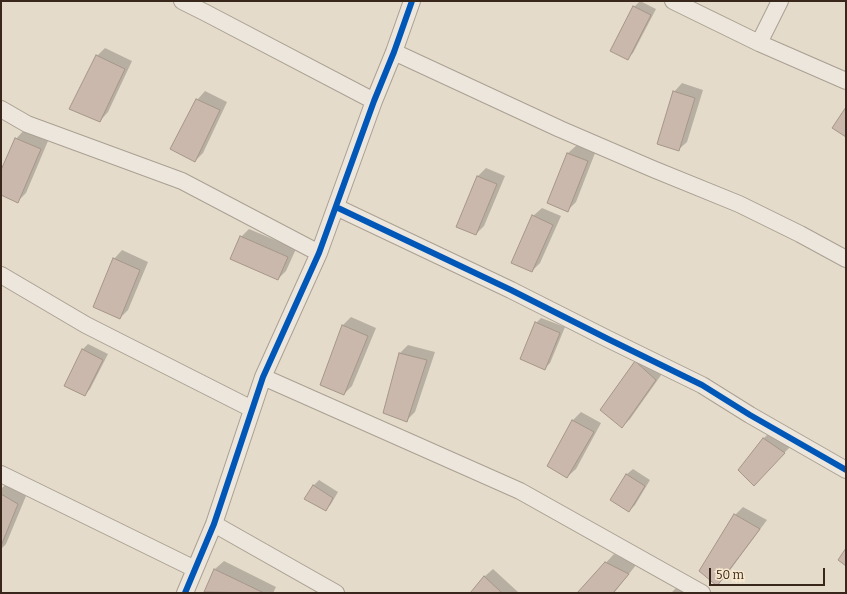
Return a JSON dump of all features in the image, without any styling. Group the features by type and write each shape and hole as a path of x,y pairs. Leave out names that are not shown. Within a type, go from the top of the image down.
{"street":[{"path":"182,1 209,7 374,101"},
{"path":"185,593 214,524 263,377 320,253 374,101 394,52 412,1"},
{"path":"672,1 759,43 846,81"},
{"path":"759,43 780,1"},
{"path":"394,52 568,132 739,204 800,234 846,259"},
{"path":"1,108 27,124 182,181 320,253"},
{"path":"336,206 511,290 608,340 702,385 750,415 846,470"},
{"path":"1,275 86,325 252,410"},
{"path":"263,377 520,491 702,593"},
{"path":"1,474 195,569"},
{"path":"214,524 336,593"}],"building":[{"path":"633,6 651,15 628,60 610,51"},
{"path":"96,55 125,69 100,122 69,109"},
{"path":"673,91 695,98 679,151 657,144"},
{"path":"196,99 220,110 195,162 170,149"},
{"path":"846,107 846,137 832,128"},
{"path":"15,138 41,149 18,203 1,195 1,170"},
{"path":"567,153 588,161 568,212 547,203"},
{"path":"477,176 497,184 476,235 456,227"},
{"path":"532,215 553,225 532,272 511,263"},
{"path":"240,236 288,257 278,280 230,259"},
{"path":"113,258 140,270 120,319 93,307"},
{"path":"535,322 560,333 545,370 520,359"},
{"path":"342,325 368,336 344,395 320,385"},
{"path":"82,349 103,360 85,396 64,386"},
{"path":"399,353 427,360 407,422 383,413"},
{"path":"635,361 656,380 622,428 600,410"},
{"path":"572,420 594,432 567,478 547,466"},
{"path":"763,438 785,453 754,486 738,470"},
{"path":"626,474 645,486 629,512 610,500"},
{"path":"313,485 333,498 326,511 304,499"},
{"path":"1,494 18,504 1,546"},
{"path":"734,514 760,529 717,586 699,571"},
{"path":"846,548 846,566 838,560"},
{"path":"605,562 629,574 613,593 577,593"},
{"path":"214,569 264,593 204,592"},
{"path":"484,576 502,593 470,593"}],"cycle path":[{"path":"185,593 214,524 263,377 319,253 412,1"},
{"path":"336,207 511,290 702,385 750,415 846,470"}]}
